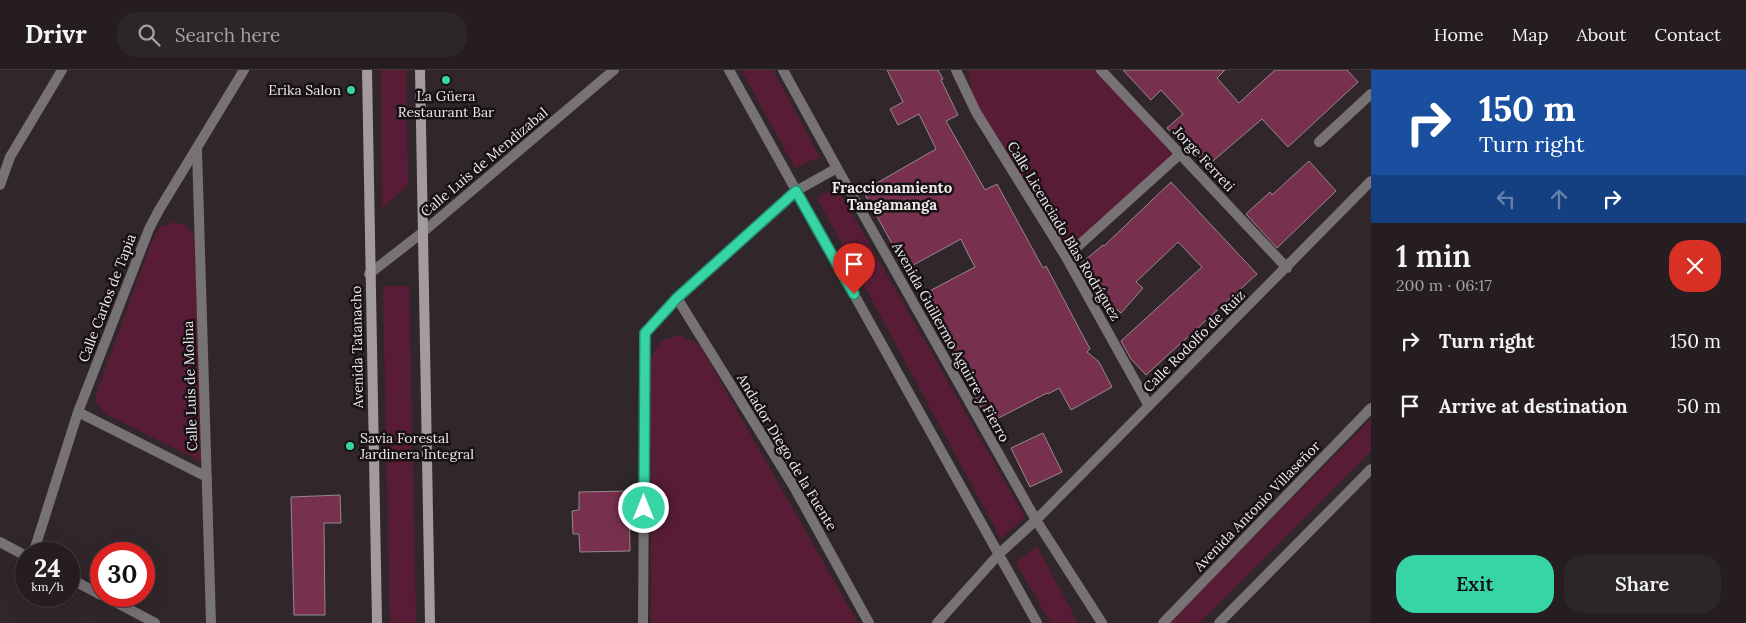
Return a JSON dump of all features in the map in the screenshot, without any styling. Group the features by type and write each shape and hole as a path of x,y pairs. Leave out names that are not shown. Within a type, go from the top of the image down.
{"street":[{"path":"0,185 10,157 62,70"},
{"name":"Calle Carlos de Tapia","path":"37,542 78,412 149,229 244,70"},
{"name":"Avenida Tatanacho","path":"367,70 369,274 377,623"},
{"path":"420,70 430,623"},
{"name":"Calle Luis de Mendizabal","path":"369,274 422,232 614,70"},
{"path":"729,70 1037,623"},
{"name":"Avenida Guillermo Aguirre y Fierro","path":"783,70 1036,520 1102,623"},
{"name":"Calle Licenciado Blas Rodríguez","path":"956,70 976,112 1066,256 1149,406"},
{"name":"Jorge Ferreti","path":"1101,70 1287,268"},
{"path":"1319,142 1371,94"},
{"name":"Calle Luis de Molina","path":"197,149 211,623"},
{"path":"1066,256 1180,154"},
{"path":"643,623 645,333 677,298 796,191 837,168"},
{"name":"Calle Rodolfo de Ruiz","path":"937,623 999,554 1036,520 1371,181"},
{"name":"Andador Diego de la Fuente","path":"677,298 794,487 869,623"},
{"name":"Avenida Antonio Villaseñor","path":"1163,623 1371,408"},
{"path":"78,412 207,477"},
{"path":"1219,623 1371,469"},
{"path":"0,542 15,550"},
{"path":"124,607 155,623"}],"shaded area":[{"path":"381,70 406,70 408,185 382,208"},
{"path":"741,70 773,70 820,157 795,168"},
{"path":"968,70 1101,70 1180,154 1067,254 976,112"},
{"path":"837,187 1025,517 1001,539 817,198"},
{"path":"175,222 185,225 194,235 202,462 104,413 96,402 96,394 152,241 160,227"},
{"path":"383,286 409,286 416,623 390,623"},
{"path":"679,335 699,344 858,623 651,623 651,357 661,341"},
{"path":"1371,419 1371,451 1199,623 1168,623"},
{"path":"1037,546 1078,623 1051,623 1016,563"}],"building":[{"path":"887,70 938,70 958,115 946,121 985,190 997,184 1043,268 1046,266 1090,349 1087,352 1099,362 1112,387 1071,410 1059,388 989,423 922,295 975,267 961,239 906,269 863,191 936,149 919,114 898,125 890,109 903,102"},
{"path":"1123,70 1225,70 1217,78 1239,103 1275,70 1347,70 1358,82 1288,147 1262,119 1207,166 1188,144 1185,148 1167,128 1183,114 1161,90 1151,100"},
{"path":"1309,161 1336,191 1277,248 1246,214 1270,192 1272,195"},
{"path":"1171,182 1257,274 1146,375 1131,359 1121,341 1202,267 1178,242 1136,282 1143,288 1121,313 1105,300 1107,297 1079,265 1104,246"},
{"path":"1043,433 1062,472 1030,487 1011,448"},
{"path":"629,491 630,551 580,552 579,534 573,534 572,511 579,510 579,492"},
{"path":"340,495 341,523 324,523 325,615 294,615 291,497"}],"place":[{"name":"La Güera Restaurant Bar","path":"446,80"},
{"name":"Erika Salon","path":"351,90"},
{"name":"Savia Forestal Jardinera Integral","path":"350,446"}],"district":[{"name":"Fraccionamiento Tangamanga","path":"892,196"}],"route":[{"path":"644,508 645,333 677,298 796,191 854,294"}]}
